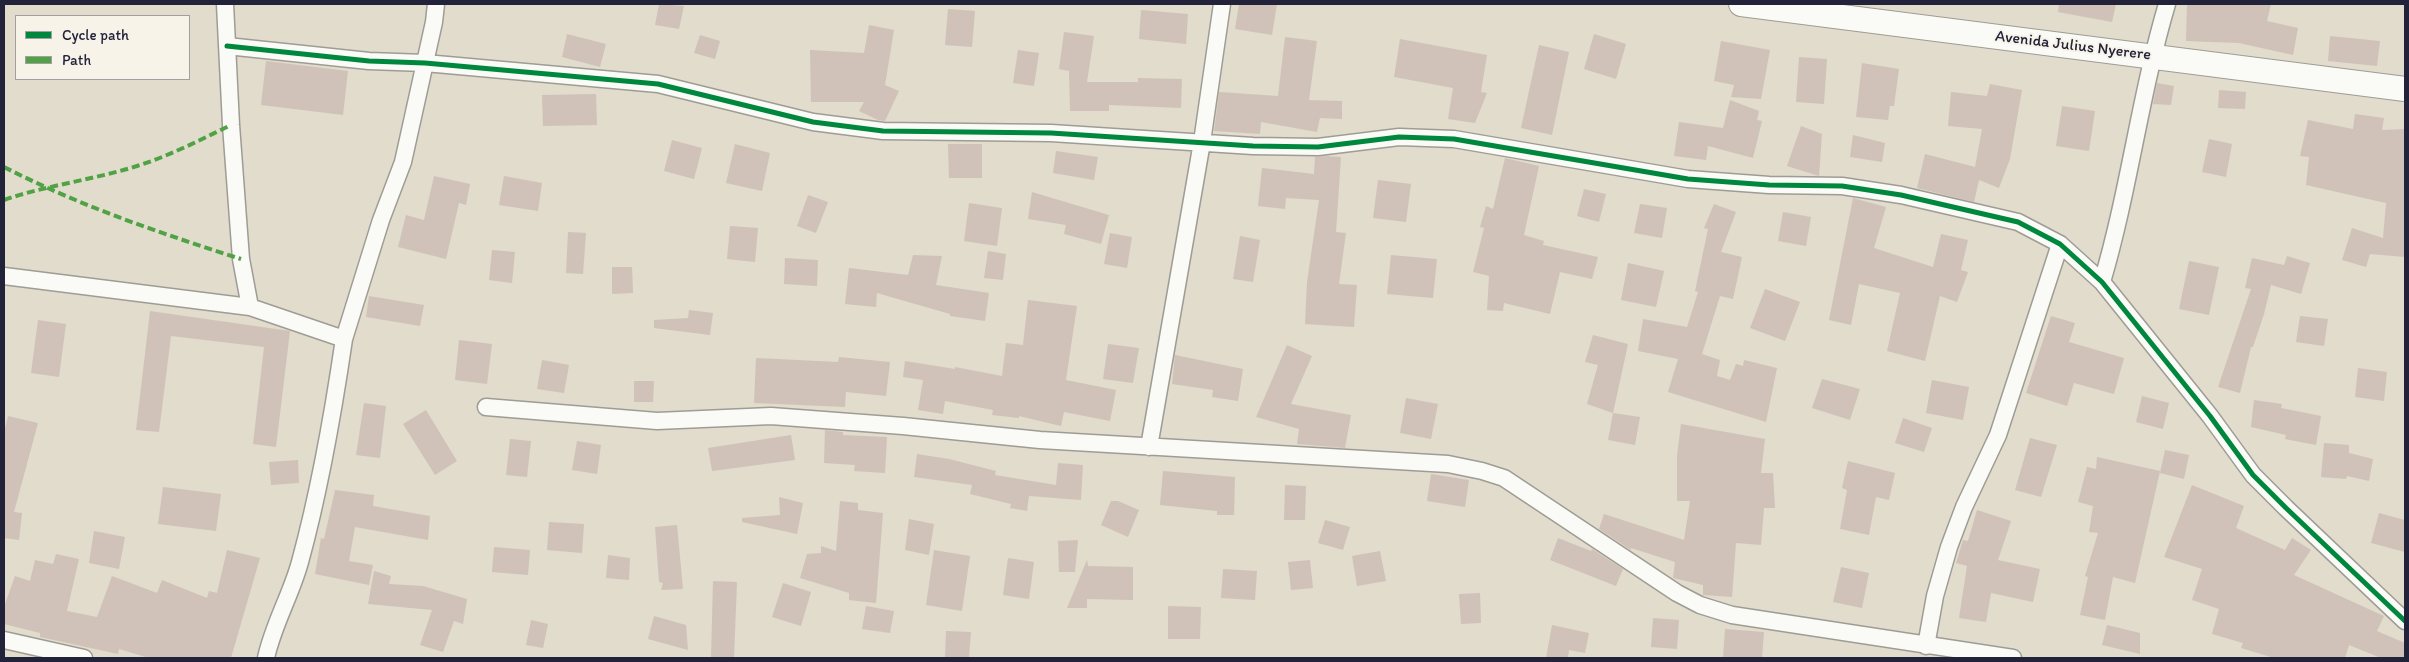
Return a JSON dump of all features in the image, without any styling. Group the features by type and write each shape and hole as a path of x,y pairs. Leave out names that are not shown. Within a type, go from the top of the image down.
{"street":[{"path":"225,4 241,260 250,307"},
{"path":"266,658 270,642 280,621 299,564 315,504 344,339 381,220 403,162 436,4"},
{"path":"1149,447 1202,142 1222,4"},
{"name":"Avenida Julius Nyerere","path":"1741,4 2405,89"},
{"path":"2102,282 2115,238 2151,56 2167,4"},
{"path":"227,46 369,61 425,63 658,84 813,122 883,131 1051,133 1253,146 1318,147 1399,137 1454,139 1688,179 1769,185 1842,186 1901,195 2018,222 2060,244 2102,282 2210,416 2253,474 2405,621"},
{"path":"1926,646 1935,596 1949,547 1964,507 1998,435 2060,244"},
{"path":"4,276 250,307 344,339"},
{"path":"486,407 657,421 771,416 903,426 1040,440 1303,457 1377,459 1448,464 1504,478 1677,593 1700,605 1732,615 1926,646 1964,655 2013,658"},
{"path":"4,640 84,658"}],"building":[{"path":"659,4 684,6 679,29 655,25"},
{"path":"1239,4 1277,4 1272,35 1235,29"},
{"path":"2059,4 2116,4 2112,22 2058,12"},
{"path":"2187,4 2271,4 2267,21 2298,28 2293,55 2239,43 2186,41"},
{"path":"948,9 975,11 972,47 945,45"},
{"path":"1141,10 1188,14 1186,44 1139,39"},
{"path":"869,25 894,30 885,85 899,91 885,121 878,120 859,111 864,102 811,102 810,50 864,53"},
{"path":"1064,32 1094,36 1087,82 1138,82 1138,78 1182,79 1181,108 1109,105 1109,111 1070,111 1069,71 1059,69"},
{"path":"567,34 606,44 600,67 562,57"},
{"path":"1594,34 1626,44 1616,79 1584,69"},
{"path":"700,35 720,41 715,59 694,53"},
{"path":"2330,36 2380,41 2377,66 2328,61"},
{"path":"1285,37 1317,41 1309,100 1342,101 1342,119 1320,118 1317,132 1261,122 1260,134 1214,131 1219,92 1278,96"},
{"path":"1400,39 1487,55 1481,92 1487,93 1475,123 1448,119 1453,88 1394,77"},
{"path":"1721,41 1770,50 1761,99 1731,97 1734,85 1714,81"},
{"path":"1539,45 1569,52 1552,135 1521,128"},
{"path":"1018,50 1039,53 1034,86 1013,83"},
{"path":"1799,57 1827,59 1824,104 1796,102"},
{"path":"266,61 348,71 343,115 261,105"},
{"path":"1862,63 1899,69 1894,106 1890,106 1888,120 1856,117"},
{"path":"2157,83 2174,86 2171,105 2153,104"},
{"path":"1990,84 2022,90 2010,159 1999,188 1979,180 1974,202 1917,188 1925,154 1975,167 1982,129 1948,126 1951,92 1987,96"},
{"path":"2219,90 2246,92 2245,109 2218,108"},
{"path":"596,94 597,125 543,126 542,95"},
{"path":"1730,100 1759,111 1757,120 1762,121 1753,158 1708,146 1706,160 1674,156 1679,122 1723,128"},
{"path":"2062,106 2095,111 2089,151 2056,146"},
{"path":"2355,114 2384,118 2382,130 2405,129 2405,257 2370,254 2366,267 2342,260 2352,228 2383,238 2386,203 2306,185 2309,157 2300,156 2308,120 2353,129"},
{"path":"1801,126 1822,134 1819,176 1787,166"},
{"path":"1853,135 1885,143 1882,162 1850,157"},
{"path":"2209,139 2232,144 2226,177 2202,172"},
{"path":"672,140 702,148 694,179 664,171"},
{"path":"735,144 770,153 762,191 726,183"},
{"path":"948,144 982,144 982,178 949,178"},
{"path":"1056,151 1098,157 1094,180 1053,173"},
{"path":"1315,157 1341,157 1336,232 1346,233 1339,284 1357,285 1354,327 1305,324 1307,282 1319,200 1286,198 1285,209 1258,206 1262,168 1314,174"},
{"path":"1505,158 1539,166 1524,235 1544,241 1543,245 1598,257 1592,279 1560,272 1550,314 1504,303 1503,311 1487,310 1489,276 1473,272 1484,228 1480,227 1486,206 1493,209"},
{"path":"434,176 470,184 466,205 459,203 446,259 398,247 406,215 424,220"},
{"path":"504,176 542,183 538,211 499,205"},
{"path":"1378,180 1411,184 1406,222 1373,218"},
{"path":"1584,189 1606,194 1599,222 1577,216"},
{"path":"1032,192 1109,215 1101,244 1064,234 1066,225 1028,219"},
{"path":"808,195 828,202 816,233 797,226"},
{"path":"1853,198 1886,207 1874,248 1933,267 1941,234 1968,240 1961,270 1968,272 1957,302 1940,296 1925,361 1887,351 1900,293 1859,284 1851,325 1829,320"},
{"path":"969,203 1002,208 997,246 964,241"},
{"path":"1640,204 1667,208 1662,238 1634,233"},
{"path":"1714,204 1736,212 1721,252 1742,257 1733,299 1720,296 1702,354 1720,360 1717,376 1730,380 1736,364 1743,366 1744,360 1777,368 1766,422 1668,392 1678,359 1638,351 1643,319 1687,327 1698,292 1695,291 1708,229 1704,228"},
{"path":"1783,212 1811,217 1806,246 1778,241"},
{"path":"730,226 758,228 755,262 727,259"},
{"path":"568,232 586,233 583,274 566,273"},
{"path":"1110,233 1132,237 1127,268 1104,264"},
{"path":"1240,236 1260,240 1253,282 1233,279"},
{"path":"492,250 515,252 512,283 489,280"},
{"path":"988,251 1006,254 1003,280 984,278"},
{"path":"913,255 942,256 936,285 989,293 985,321 950,316 950,314 877,293 876,307 845,304 849,268 908,275"},
{"path":"1391,255 1437,259 1433,298 1387,294"},
{"path":"2287,256 2310,263 2301,294 2271,285 2264,314 2253,347 2251,347 2240,393 2218,387 2251,289 2245,288 2252,258 2284,265"},
{"path":"785,258 818,260 817,286 784,284"},
{"path":"2189,261 2219,267 2209,315 2179,309"},
{"path":"1628,263 1664,271 1656,307 1621,300"},
{"path":"612,267 632,267 633,293 612,294"},
{"path":"1765,289 1800,302 1785,341 1750,328"},
{"path":"369,296 424,305 420,326 366,317"},
{"path":"1028,300 1077,306 1066,380 1116,390 1110,421 1064,412 1061,426 1019,416 1019,418 992,415 993,410 945,401 943,414 918,410 923,380 903,377 905,361 955,369 955,367 1002,376 1006,343 1023,345"},
{"path":"689,310 713,313 710,335 654,328 654,320 688,318"},
{"path":"150,311 290,331 276,447 253,444 264,347 171,336 159,432 136,430"},
{"path":"2051,316 2075,323 2069,342 2124,358 2114,394 2074,383 2067,406 2026,393"},
{"path":"2300,316 2328,319 2324,346 2296,342"},
{"path":"38,320 66,324 59,377 31,373"},
{"path":"1593,335 1628,344 1613,413 1587,404 1598,365 1585,362"},
{"path":"459,340 492,344 487,384 455,380"},
{"path":"1108,344 1139,348 1133,383 1103,379"},
{"path":"1287,345 1312,356 1291,404 1351,415 1345,448 1297,444 1299,429 1256,417"},
{"path":"1175,355 1243,369 1238,401 1212,397 1213,390 1172,384"},
{"path":"839,357 890,362 886,396 846,392 845,407 754,403 756,358 838,362"},
{"path":"542,360 569,365 564,393 537,389"},
{"path":"2358,368 2387,372 2384,401 2355,397"},
{"path":"1822,379 1860,389 1850,420 1812,408"},
{"path":"1932,380 1969,387 1963,420 1926,413"},
{"path":"634,381 654,381 653,402 634,402"},
{"path":"2142,396 2169,403 2163,429 2136,422"},
{"path":"1406,398 1438,404 1431,439 1400,433"},
{"path":"2254,400 2282,404 2281,408 2321,416 2316,445 2285,439 2286,435 2251,427"},
{"path":"364,403 386,406 380,458 356,455"},
{"path":"426,410 457,461 435,475 403,424"},
{"path":"1613,413 1640,417 1635,445 1608,440"},
{"path":"8,416 38,423 14,512 22,513 19,540 4,538 4,432"},
{"path":"1903,418 1932,428 1924,452 1895,443"},
{"path":"1681,424 1765,439 1761,473 1773,473 1775,508 1764,508 1761,545 1736,543 1732,597 1703,595 1703,585 1673,578 1675,562 1631,548 1631,550 1599,529 1604,514 1684,540 1690,501 1677,501 1677,456"},
{"path":"825,430 843,432 843,435 887,437 885,473 854,471 855,465 824,463"},
{"path":"791,435 795,460 712,471 708,448"},
{"path":"2030,438 2057,445 2041,497 2015,490"},
{"path":"510,439 531,441 527,477 506,475"},
{"path":"577,441 601,445 597,474 572,470"},
{"path":"2324,443 2349,445 2349,453 2373,459 2369,481 2347,476 2346,479 2321,477"},
{"path":"2165,450 2189,455 2184,479 2160,473"},
{"path":"917,454 949,459 996,471 995,475 1056,485 1058,463 1083,465 1081,500 1029,496 1027,511 1010,508 1011,504 970,494 972,485 914,477"},
{"path":"2097,457 2160,471 2135,583 2113,577 2105,620 2080,615 2088,577 2085,576 2098,533 2089,532 2093,506 2078,502 2087,467 2096,469"},
{"path":"298,460 299,483 271,485 269,462"},
{"path":"1848,461 1895,473 1889,500 1876,497 1869,535 1840,529 1847,490 1842,488"},
{"path":"1163,471 1235,477 1234,515 1217,515 1217,511 1160,505"},
{"path":"1431,474 1469,480 1465,507 1427,501"},
{"path":"1285,485 1306,486 1305,520 1284,520"},
{"path":"2192,485 2244,506 2236,528 2285,550 2292,538 2311,550 2294,575 2384,616 2377,631 2405,643 2405,658 2381,658 2349,645 2345,658 2274,658 2241,648 2243,643 2212,634 2219,609 2192,600 2202,569 2164,557"},
{"path":"163,487 221,494 216,531 158,524"},
{"path":"335,490 374,495 373,506 430,516 428,540 355,527 349,561 373,565 369,585 315,574 321,538 324,539"},
{"path":"779,497 803,503 797,534 742,522 742,518 780,515"},
{"path":"840,501 858,503 858,510 883,513 876,603 849,600 849,593 800,578 807,554 821,553 821,546 836,551"},
{"path":"1111,501 1118,501 1139,510 1128,537 1101,525"},
{"path":"1977,510 2011,521 1998,560 2040,569 2033,602 1991,593 1986,622 1959,618 1967,566 1956,563 1963,540 1968,541"},
{"path":"2379,513 2405,520 2405,552 2371,543"},
{"path":"909,519 934,524 929,555 905,550"},
{"path":"1325,520 1350,527 1343,550 1318,543"},
{"path":"549,522 584,524 582,553 547,550"},
{"path":"677,525 683,589 661,590 663,583 659,582 655,527"},
{"path":"94,531 125,537 119,569 89,563"},
{"path":"1558,538 1591,551 1592,549 1623,569 1616,586 1550,560"},
{"path":"1078,540 1075,572 1059,572 1058,541"},
{"path":"494,547 530,550 528,575 492,572"},
{"path":"227,550 260,558 231,658 149,658 119,649 118,654 40,637 40,633 4,624 4,607 15,576 30,581 35,560 53,564 56,554 79,559 67,611 97,617 112,576 157,593 162,580 207,598 209,591 217,593"},
{"path":"934,550 970,556 962,611 926,605"},
{"path":"1380,551 1386,581 1357,586 1352,556"},
{"path":"608,555 630,558 629,580 606,578"},
{"path":"1008,558 1034,562 1029,599 1003,595"},
{"path":"1087,560 1088,566 1133,567 1133,600 1087,599 1087,608 1067,608"},
{"path":"1310,560 1313,588 1291,590 1288,562"},
{"path":"1841,567 1869,573 1862,608 1833,602"},
{"path":"1223,569 1257,571 1255,600 1221,598"},
{"path":"374,571 391,576 389,584 423,586 467,599 463,624 454,621 443,652 420,645 432,610 368,604"},
{"path":"713,581 737,582 734,658 711,658"},
{"path":"783,583 811,592 801,626 772,617"},
{"path":"1480,593 1481,623 1461,624 1459,594"},
{"path":"866,606 894,611 890,633 862,629"},
{"path":"1168,606 1201,607 1200,639 1168,639"},
{"path":"654,616 686,625 688,650 648,639"},
{"path":"1653,618 1679,620 1677,649 1651,647"},
{"path":"531,620 548,624 543,648 526,645"},
{"path":"1552,625 1589,633 1585,653 1569,650 1568,658 1546,658"},
{"path":"2107,625 2140,633 2140,654 2102,645"},
{"path":"1725,629 1764,632 1762,658 1723,658"},
{"path":"946,631 971,632 969,658 945,658"}],"marked path":[{"path":"4,200 37,190 137,166 173,153 231,125"},
{"path":"4,167 62,194 150,229 241,259"}],"cycle path":[{"path":"227,46 369,61 425,63 658,84 813,122 883,131 1051,133 1253,146 1318,147 1399,137 1454,139 1688,179 1769,185 1842,186 1901,195 2018,222 2060,244 2102,282 2210,416 2253,475 2405,621"}]}
